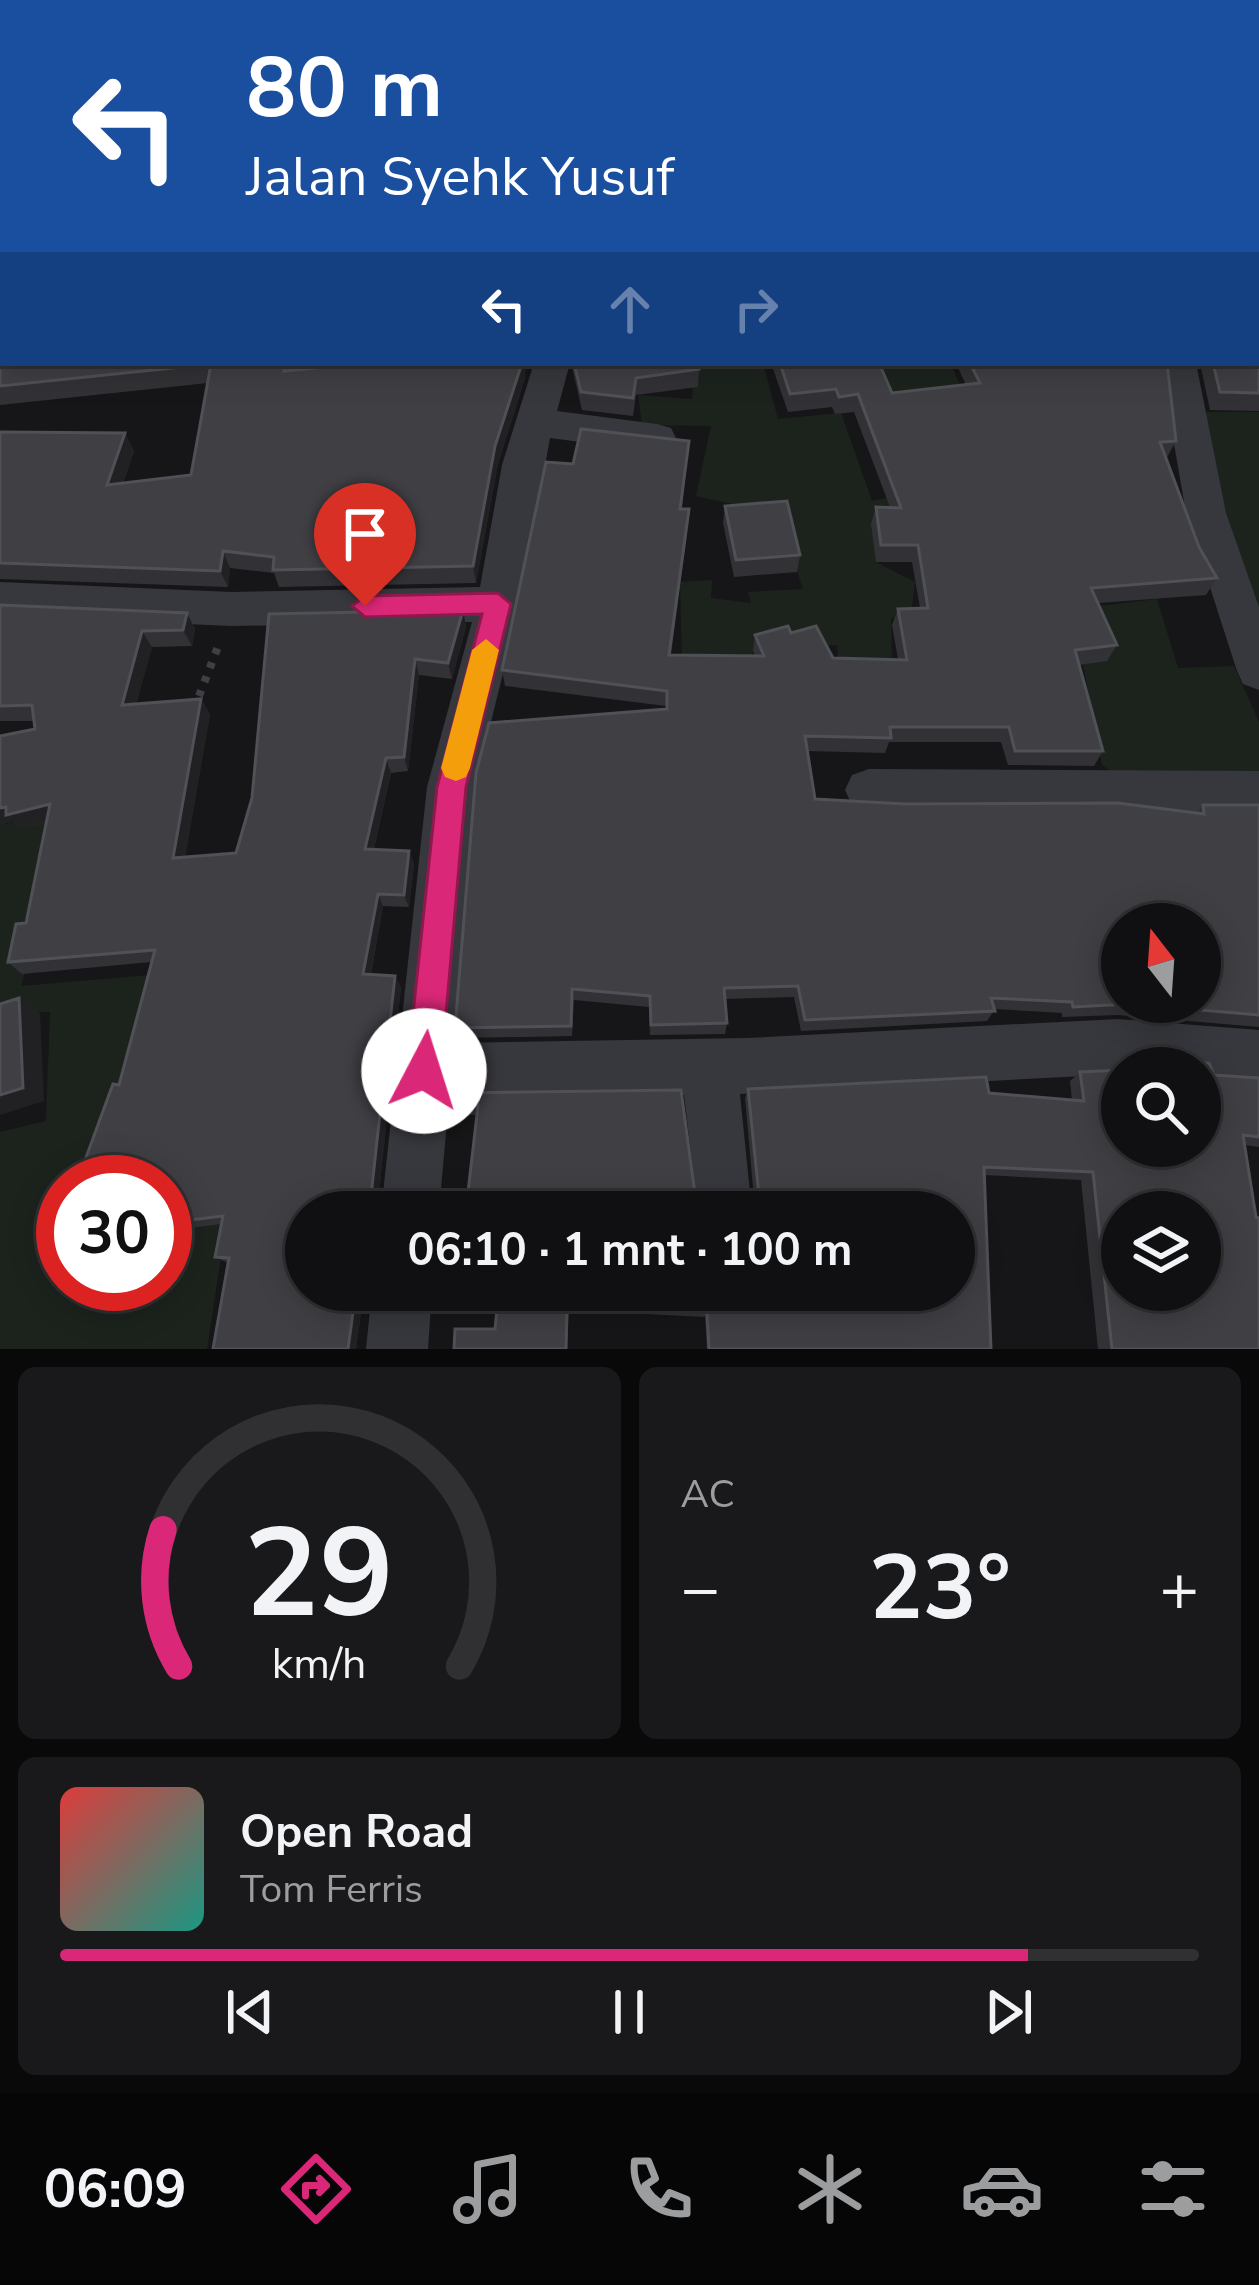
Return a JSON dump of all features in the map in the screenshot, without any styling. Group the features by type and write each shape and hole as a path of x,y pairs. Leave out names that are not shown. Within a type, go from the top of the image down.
{"street":[{"path":"412,1191 451,787 498,604 512,503 551,366"},
{"path":"1179,366 1206,513 1259,671"},
{"path":"535,422 684,441"},
{"path":"0,599 232,609 498,604"},
{"path":"869,790 1259,792"},
{"path":"424,1071 709,1067 1096,1046 1259,1057"},
{"path":"709,1067 723,1191"},
{"path":"397,1349 400,1311"}],"path":[{"path":"200,696 232,609"}],"shaded area":[{"path":"695,366 764,366 778,419 841,413 872,501 923,490 876,562 915,582 911,614 891,618 892,670 839,674 837,645 753,651 749,665 682,659 680,582 712,580 711,598 751,603 748,592 803,589 776,508 759,510 696,496 711,426 642,425 638,395 692,399"},
{"path":"874,366 951,366 965,395 888,405"},
{"path":"1199,412 1259,412 1259,639"},
{"path":"1157,599 1178,668 1234,666 1259,722 1259,781 1126,782 1102,765 1083,664 1107,660 1084,608"},
{"path":"71,818 21,986 162,974 97,1155 36,1155 36,1311 192,1311 192,1219 227,1217 207,1349 0,1349 0,1132 46,1121 50,1012 0,1014 0,824"}],"building":[{"path":"0,366 192,366 0,386"},
{"path":"211,366 285,366 284,371 336,366 521,366 495,446 473,566 273,570 274,557 223,551 220,571 0,563 0,432 125,433 107,485 191,475"},
{"path":"575,366 699,369 636,378 633,398 581,392"},
{"path":"781,366 880,366 892,393 980,383 972,366 1167,366 1176,441 1160,442 1199,547 1217,578 1091,588 1117,645 1075,650 1103,751 1015,751 1009,727 890,727 891,738 805,736 815,799 905,804 1118,803 1204,814 1203,805 1259,805 1259,1015 1221,1012 1221,903 1101,903 1101,1006 991,998 995,1011 805,1020 798,986 724,988 727,1023 651,1025 650,996 572,989 571,1026 455,1028 476,773 489,723 667,709 667,691 502,670 546,462 573,464 581,429 689,441 680,509 689,509 669,655 764,656 755,635 788,626 791,633 816,626 833,658 907,660 898,609 928,608 918,545 881,545 876,507 901,508 858,394 839,397 836,389 790,394"},
{"path":"1214,366 1259,366 1259,393 1220,392"},
{"path":"787,501 800,555 736,560 725,506"},
{"path":"0,605 187,613 183,630 142,631 122,705 201,699 173,858 236,853 252,798 269,614 463,610 448,663 415,659 404,757 386,758 365,849 409,851 404,895 378,894 363,974 395,976 372,1191 285,1191 285,1311 353,1311 348,1349 213,1349 229,1258 215,1257 223,1216 192,1220 192,1155 87,1155 113,1084 119,1085 155,950 8,962 16,924 26,923 50,804 6,815 6,807 0,808 0,736 35,729 32,705 0,706"},
{"path":"19,998 23,1088 0,1095 0,1004"},
{"path":"1101,1071 1101,1167 1221,1167 1221,1075 1259,1078 1259,1137 1243,1135 1259,1218 1259,1349 1112,1349 1108,1311 1221,1311 1221,1191 1101,1191 1101,1247 1093,1172 984,1167 991,1349 709,1349 707,1313 672,1311 975,1311 975,1191 759,1191 748,1089 986,1077 989,1093 1084,1101 1080,1072"},
{"path":"681,1090 695,1191 468,1191 478,1106 448,1105 449,1093"},
{"path":"497,1311 567,1311 566,1349 454,1349 455,1329 495,1329"}],"slow traffic":[{"path":"456,768 486,650"}],"route":[{"path":"365,606 498,604 451,787 424,1071"}]}
